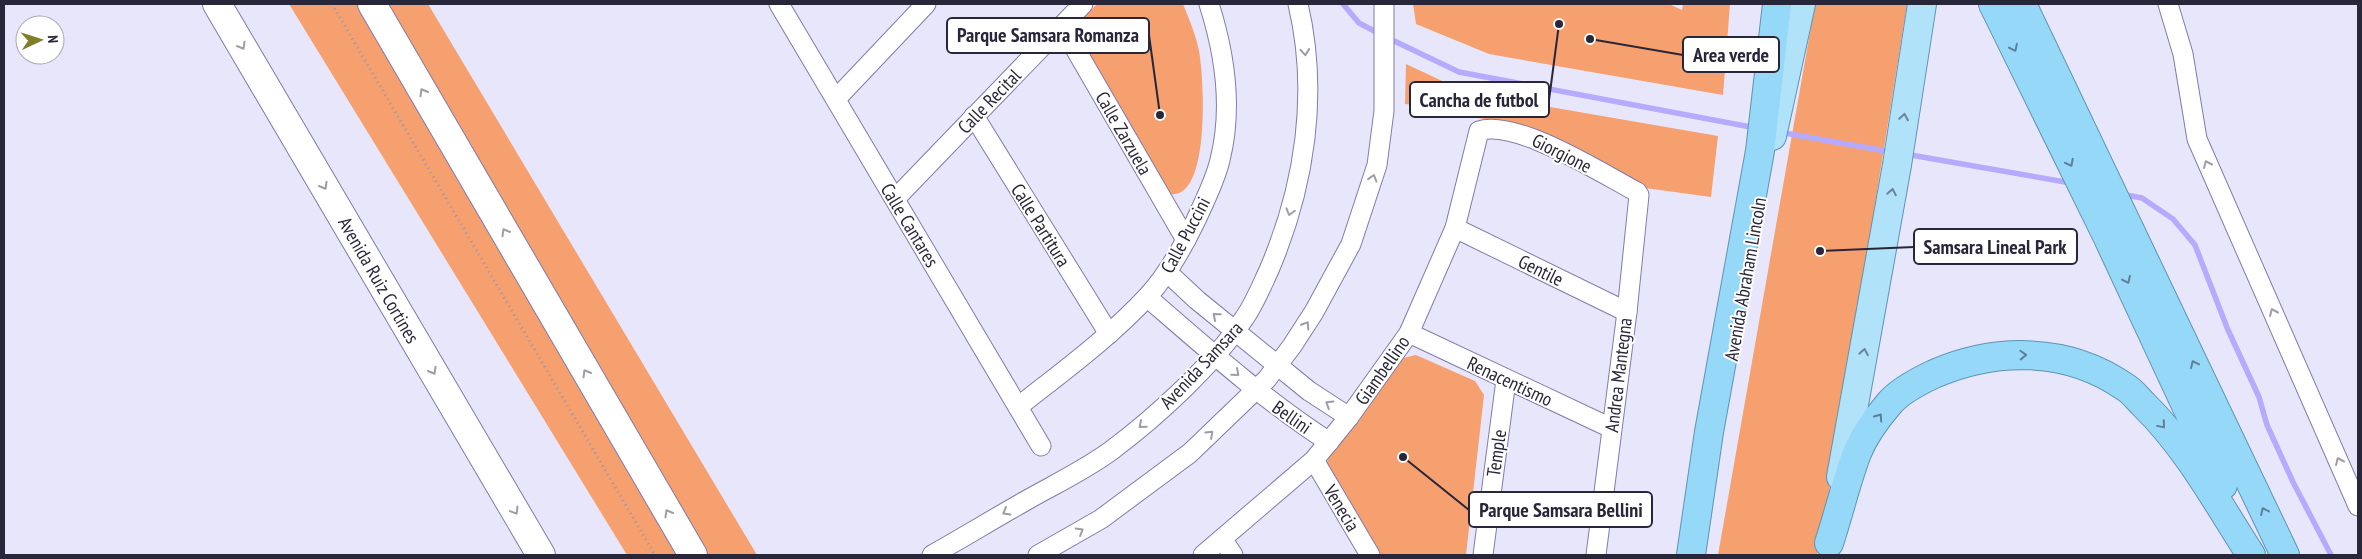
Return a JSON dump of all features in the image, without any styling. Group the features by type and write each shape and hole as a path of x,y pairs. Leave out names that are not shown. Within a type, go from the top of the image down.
{"highway":[{"path":"1691,555 1709,432 1766,112 1777,4"},
{"path":"1994,4 2048,119 2107,236 2255,555"},
{"path":"2022,4 2285,555"},
{"path":"2042,4 2048,33 2068,99"},
{"path":"1828,549 1858,452 1889,403 1921,380 1948,368 1985,358 2027,354 2062,358 2094,369 2126,387 2176,441 2251,555"}],"main road":[{"name":"Avenida Ruiz Cortines","path":"217,4 541,555"},
{"path":"372,4 692,555"},
{"name":"Avenida Abraham Lincoln","path":"1696,555 1765,166 1801,4"},
{"path":"1828,549 1897,165 1920,16"}],"street":[{"name":"Calle Cantares","path":"780,4 1041,446"},
{"path":"836,99 926,4"},
{"name":"Calle Recital","path":"895,199 1083,4"},
{"name":"Calle Puccini","path":"1018,407 1109,334 1147,297 1167,272 1186,240 1212,184 1225,138 1227,106 1224,65 1218,33 1208,4"},
{"name":"Avenida Samsara","path":"932,555 1111,451 1162,408 1215,355 1235,332 1258,293 1278,247 1290,212 1304,153 1308,111 1307,74 1298,4"},
{"path":"1038,555 1100,519 1190,453 1256,390 1278,365 1314,312 1351,244 1377,165 1384,111 1384,4"},
{"path":"2168,4 2183,54 2198,140 2358,506"},
{"name":"Calle Zarzuela","path":"1062,26 1186,240"},
{"name":"Calle Partitura","path":"974,116 1109,334"},
{"name":"Giorgione","path":"1479,131 1506,130 1526,135 1637,192 1639,195"},
{"name":"Giambellino","path":"1203,555 1228,547 1314,460 1349,417 1409,333 1455,228 1479,131"},
{"name":"Andrea Mantegna","path":"1596,555 1627,312 1639,195"},
{"name":"Gentile","path":"1455,228 1627,312"},
{"name":"Bellini","path":"1167,272 1235,332 1308,391 1349,417"},
{"name":"Bellini","path":"1147,297 1256,390 1293,419 1329,442"},
{"name":"Renacentismo","path":"1409,333 1611,428"},
{"name":"Temple","path":"1483,555 1506,380"},
{"name":"Venecia","path":"1314,460 1370,555"}],"path":[{"path":"332,4 656,555"}],"shaded area":[{"path":"289,4 428,4 757,555 627,555"},
{"path":"1097,4 1183,4 1199,51 1203,112 1202,138 1198,162 1191,181 1180,193 1165,193 1074,31 1083,18"},
{"path":"1413,4 1669,4 1682,10 1683,4 1730,4 1723,95 1489,54 1416,24"},
{"path":"1815,4 1907,4 1828,498 1817,555 1718,555"},
{"path":"1406,64 1455,87 1481,95 1718,136 1711,197 1645,188 1507,124 1494,120 1451,115 1452,108 1405,104"},
{"path":"1416,355 1475,381 1484,395 1466,555 1372,555 1326,465 1330,454 1403,358"}],"waterway":[{"path":"1343,4 1359,23 1380,34"},
{"path":"1388,38 1459,72 1756,128"},
{"path":"1779,132 1891,152"},
{"path":"1905,154 2071,183"},
{"path":"2121,194 2142,198 2173,219 2195,245 2228,330 2259,397 2267,425 2293,482 2331,555"}],"place":[{"name":"Cancha de futbol","path":"1559,24"},
{"name":"Area verde","path":"1590,39"},
{"name":"Parque Samsara Romanza","path":"1160,115"},
{"name":"Samsara Lineal Park","path":"1820,251"},
{"name":"Parque Samsara Bellini","path":"1403,457"}]}
